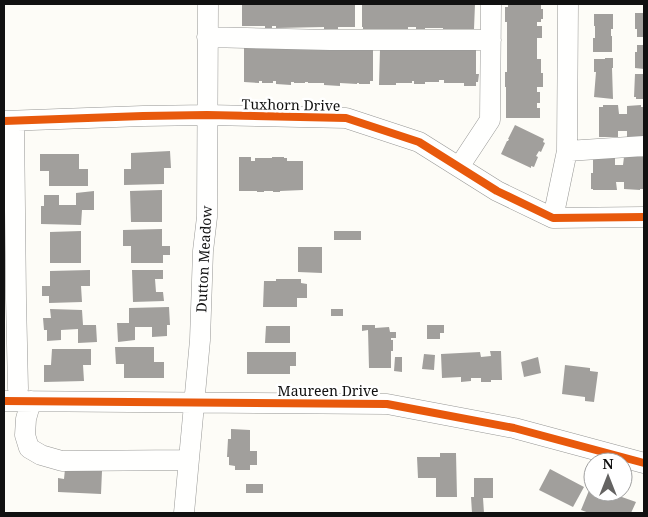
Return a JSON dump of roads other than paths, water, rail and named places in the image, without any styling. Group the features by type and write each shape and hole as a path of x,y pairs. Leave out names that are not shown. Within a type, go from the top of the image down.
{"street":[{"name":"Dutton Meadow","path":"184,513 200,340 203,251 207,217 208,4"},
{"path":"459,167 490,120 491,4"},
{"path":"552,218 567,151 568,4"},
{"path":"207,37 340,40 491,40"},
{"name":"Tuxhorn Drive","path":"9,121 207,115 346,118 419,142 497,191 552,218 644,217"},
{"path":"9,121 10,299 18,397 26,419 25,435 29,448 41,455 62,461 188,460"},
{"path":"567,151 644,146"},
{"name":"Maureen Drive","path":"18,397 194,403 387,404 514,428 644,463"}]}
